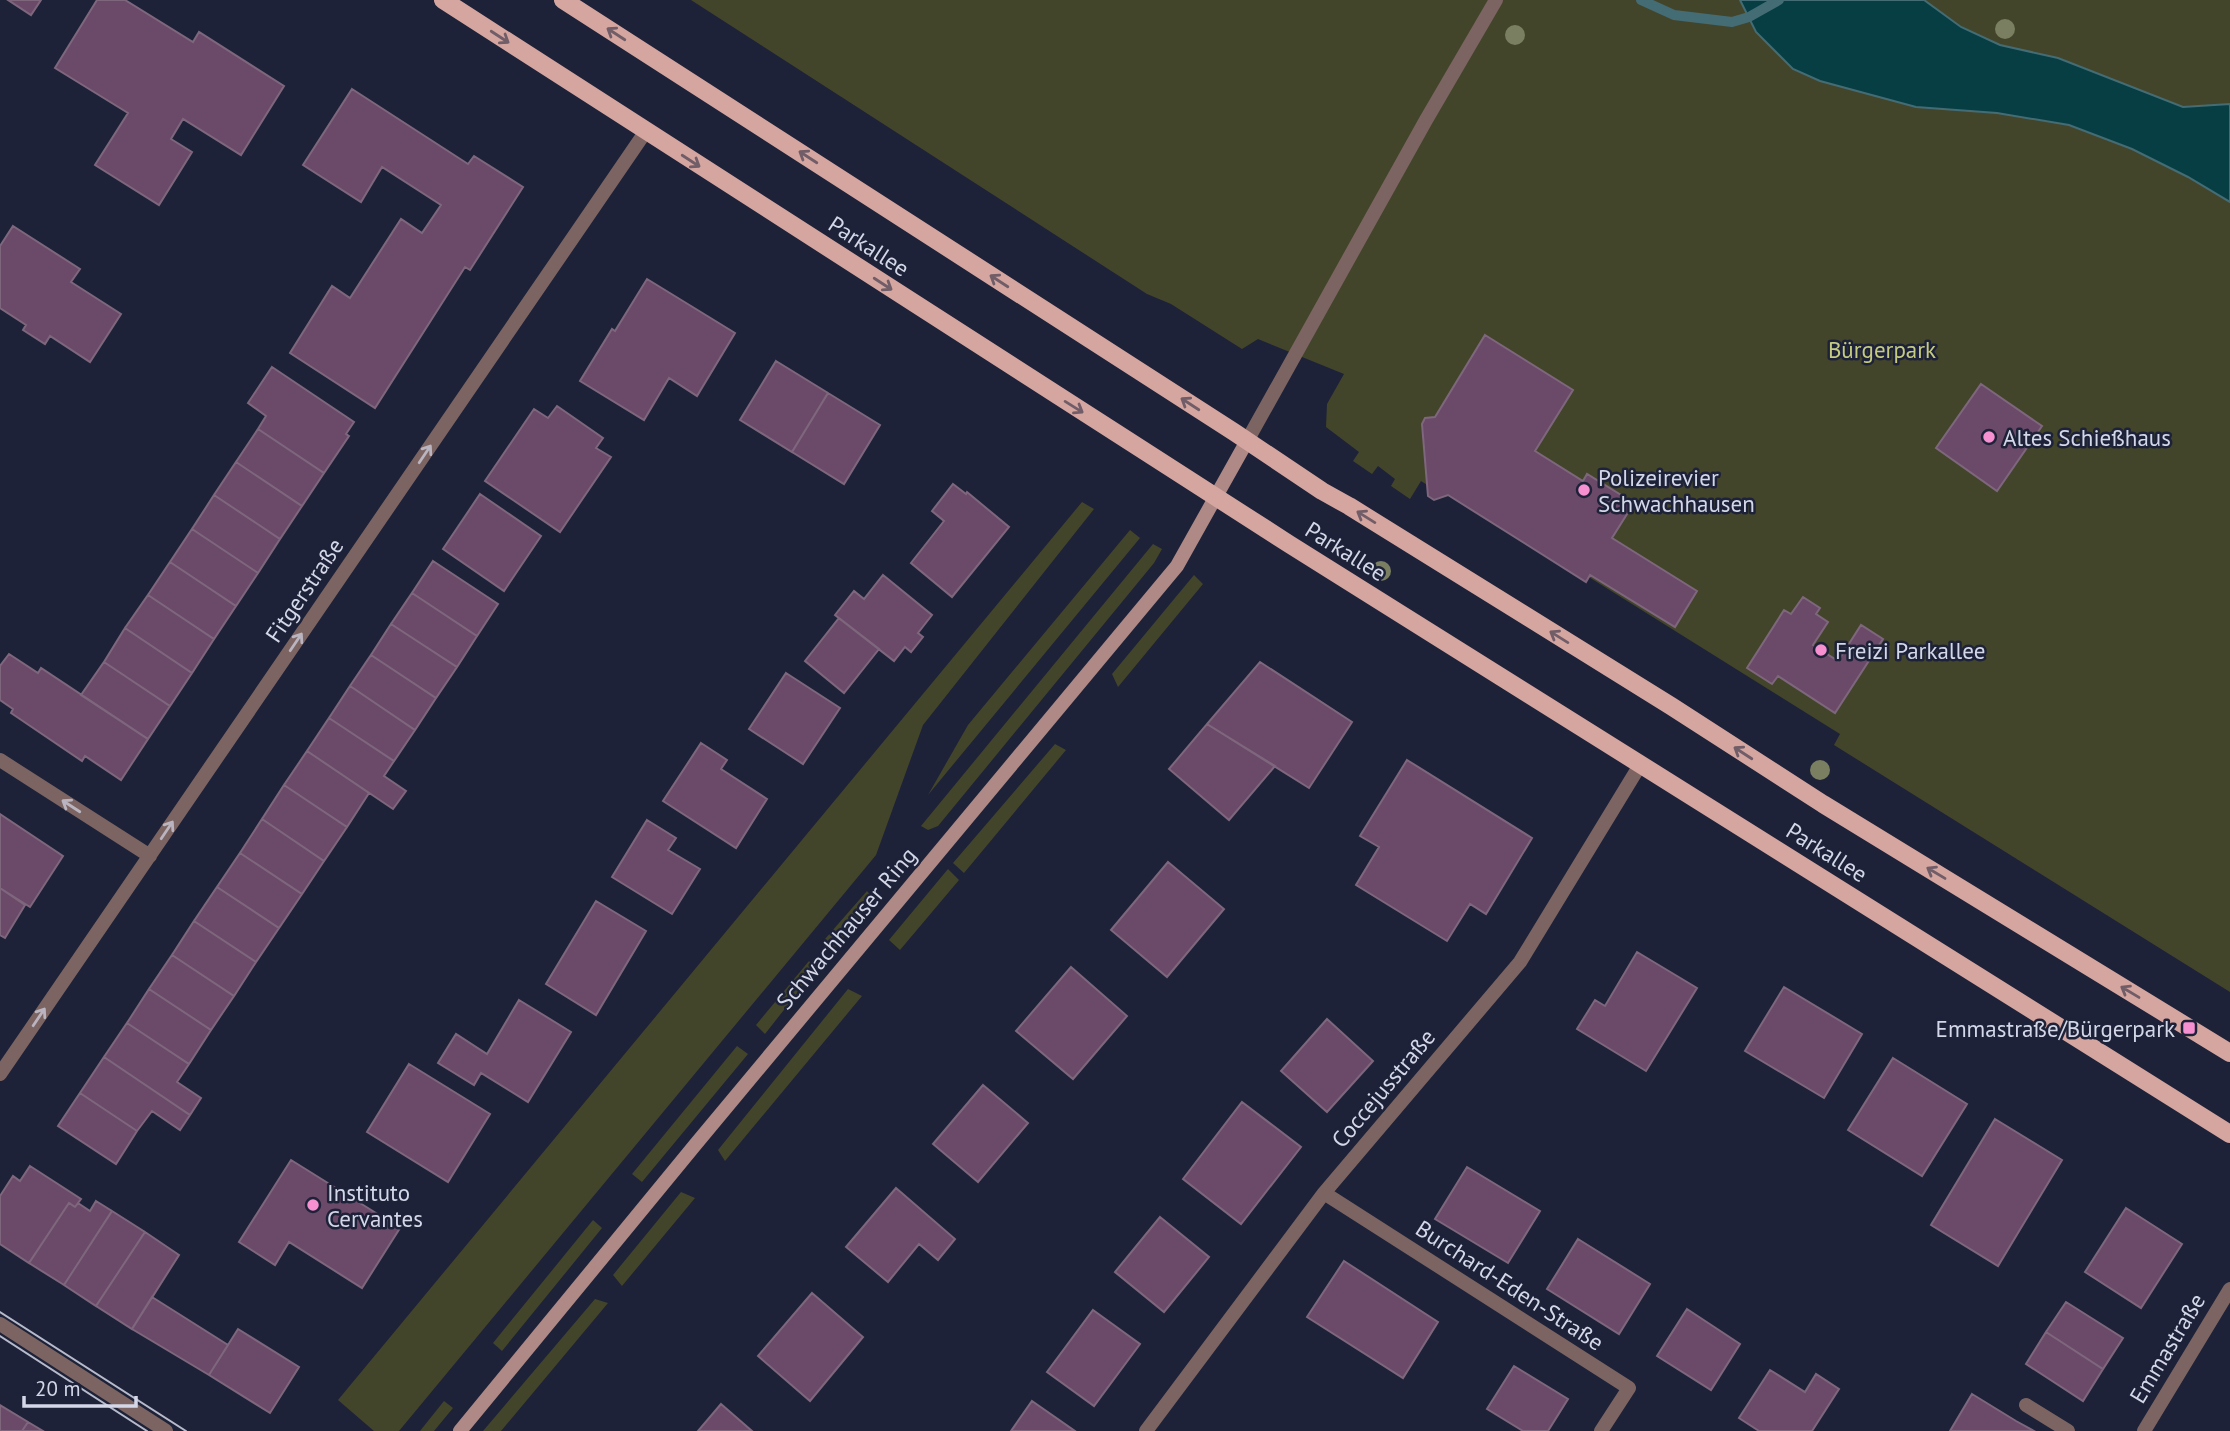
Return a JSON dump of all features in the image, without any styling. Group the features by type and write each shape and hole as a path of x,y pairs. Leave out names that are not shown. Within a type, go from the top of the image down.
{"main road":[{"name":"Parkallee","path":"443,0 1064,401 2230,1134"},
{"name":"Parkallee","path":"564,0 1322,491 1671,706 1823,804 2230,1053"},
{"name":"Schwachhauser Ring","path":"460,1431 1177,566 1247,441"}],"street":[{"path":"1247,441 1496,0"},
{"name":"Fitgerstraße","path":"0,1073 646,131"},
{"path":"0,760 150,856"},
{"name":"Coccejusstraße","path":"1146,1431 1324,1193 1520,962 1640,765"},
{"name":"Burchard-Eden-Straße","path":"1324,1193 1629,1388 1601,1431"},
{"name":"Emmastraße","path":"2144,1431 2230,1289"},
{"path":"0,1324 166,1431"},
{"path":"2026,1405 2068,1431"}],"green space":[{"name":"Bürgerpark","path":"691,0 2230,0 2230,992 1834,745 1840,734 1445,487 1440,493 1421,481 1410,499 1391,486 1395,479 1378,466 1372,474 1353,461 1359,452 1326,427 1327,404 1344,374 1258,339 1242,349 1171,304 1147,294"},
{"path":"1082,502 1094,509 923,725 876,855 399,1431 374,1431 338,1400"},
{"path":"1130,530 1140,538 928,795 968,725"},
{"path":"1153,544 1162,549 1154,563 938,826 928,830 921,826"},
{"path":"1194,575 1203,584 1118,687 1112,674"},
{"path":"1055,744 1066,750 964,873 953,863"},
{"path":"948,869 959,880 900,950 889,940"},
{"path":"867,891 875,900 834,949 825,939"},
{"path":"809,961 816,969 765,1034 756,1025"},
{"path":"848,989 862,996 725,1161 718,1150"},
{"path":"737,1046 748,1054 642,1182 632,1174"},
{"path":"681,1192 695,1198 622,1286 613,1275"},
{"path":"593,1220 602,1228 502,1351 493,1343"},
{"path":"595,1299 608,1303 501,1431 483,1431"},
{"path":"444,1401 453,1408 434,1431 420,1431"}],"shaded area":[{"path":"1740,0 1924,0 1961,27 2000,45 2058,58 2183,107 2230,104 2230,202 2132,149 2069,125 1997,113 1916,107 1820,81 1793,69 1756,32"}],"building":[{"path":"8,0 41,0 31,15"},
{"path":"97,0 125,0 193,42 199,32 284,86 241,155 183,119 171,139 192,152 159,205 95,165 128,113 55,68"},
{"path":"352,89 468,164 474,156 523,187 470,270 465,267 375,408 290,353 332,286 350,298 401,219 422,233 441,205 382,167 361,202 303,165"},
{"path":"13,226 80,269 71,282 121,314 90,362 50,336 45,344 23,330 26,325 0,308 0,246"},
{"path":"647,279 735,333 697,396 669,378 644,420 580,381"},
{"path":"1485,335 1573,390 1535,451 1583,481 1587,474 1634,503 1612,538 1697,591 1675,627 1590,575 1586,582 1448,495 1434,500 1428,496 1422,424 1425,418 1435,417"},
{"path":"776,361 828,393 792,452 740,420"},
{"path":"272,367 354,422 346,434 349,436 324,473 258,429 266,416 248,403"},
{"name":"Altes Schießhaus","path":"1981,384 2042,426 1997,491 1936,448"},
{"path":"828,393 880,425 844,484 792,452"},
{"path":"557,406 603,438 596,448 611,457 560,532 485,481 534,409 548,418"},
{"path":"258,429 324,473 302,506 236,462"},
{"path":"236,462 302,506 280,539 214,495"},
{"path":"953,484 966,494 967,492 1009,527 952,597 911,563 944,521 932,511"},
{"path":"480,494 541,536 504,591 443,549"},
{"path":"214,495 280,539 258,573 192,529"},
{"path":"192,529 258,573 236,606 170,562"},
{"path":"433,561 498,604 477,636 412,593"},
{"path":"170,562 236,606 214,639 148,595"},
{"path":"883,575 932,615 918,633 923,637 911,652 905,647 894,661 835,615 854,591 864,599"},
{"path":"412,593 477,636 457,667 391,624"},
{"path":"148,595 214,639 192,673 125,628"},
{"path":"1803,597 1820,608 1816,614 1828,622 1813,645 1838,661 1861,625 1883,639 1835,713 1778,676 1772,684 1747,668 1784,610 1791,614"},
{"path":"839,618 879,649 844,693 805,661"},
{"path":"391,624 457,667 436,698 371,655"},
{"path":"125,628 192,673 170,706 104,662"},
{"path":"9,654 38,673 41,668 148,739 121,780 85,756 82,761 11,713 13,709 0,700 0,666"},
{"path":"371,655 436,698 415,730 350,686"},
{"path":"104,662 170,706 148,739 81,695"},
{"path":"1260,662 1352,722 1309,788 1207,724"},
{"path":"786,673 840,708 803,764 749,729"},
{"path":"350,686 415,730 394,761 329,718"},
{"path":"329,718 394,761 384,776 406,791 393,809 307,751"},
{"path":"1207,724 1275,766 1229,820 1169,769"},
{"path":"701,743 727,760 721,769 767,799 736,848 663,801"},
{"path":"307,751 369,793 347,827 284,785"},
{"path":"1407,760 1532,838 1486,914 1470,904 1447,941 1356,885 1379,847 1360,836"},
{"path":"284,785 347,827 324,861 262,819"},
{"path":"0,814 63,856 30,907 0,888"},
{"path":"262,819 324,861 302,894 240,853"},
{"path":"647,820 676,838 668,850 700,869 672,914 612,877"},
{"path":"240,853 302,894 279,928 217,887"},
{"path":"1168,862 1224,909 1167,977 1111,930"},
{"path":"217,887 279,928 256,962 194,921"},
{"path":"0,888 25,905 5,938 0,935"},
{"path":"596,901 646,931 596,1015 546,984"},
{"path":"194,921 256,962 234,996 172,955"},
{"path":"1637,952 1697,988 1646,1071 1577,1029 1595,1000 1605,1006"},
{"path":"172,955 234,996 211,1030 149,989"},
{"path":"1071,967 1127,1016 1073,1079 1016,1031"},
{"path":"1784,987 1862,1034 1824,1098 1745,1051"},
{"path":"149,989 211,1030 189,1064 127,1023"},
{"path":"519,1000 571,1032 528,1102 481,1073 474,1085 438,1063 456,1034 487,1054"},
{"path":"1327,1019 1373,1061 1327,1112 1281,1071"},
{"path":"127,1023 189,1064 177,1082 201,1098 190,1115 104,1057"},
{"path":"104,1057 190,1115 180,1130 152,1111 137,1131 80,1093"},
{"path":"1893,1058 1967,1104 1922,1176 1848,1130"},
{"path":"409,1064 490,1114 448,1182 367,1132"},
{"path":"983,1085 1028,1123 978,1182 933,1144"},
{"path":"80,1093 137,1131 116,1164 58,1126"},
{"path":"1242,1102 1301,1147 1241,1224 1183,1179"},
{"path":"1995,1119 2062,1160 1998,1266 1931,1225"},
{"name":"Instituto Cervantes","path":"291,1160 400,1228 362,1288 289,1242 275,1265 239,1242"},
{"path":"30,1166 81,1199 75,1207 69,1203 29,1263 0,1244 0,1196 13,1176 20,1181"},
{"path":"1467,1167 1540,1211 1508,1263 1435,1219"},
{"path":"896,1188 955,1239 938,1260 919,1244 888,1282 846,1247"},
{"path":"96,1201 112,1211 64,1285 29,1263 69,1203 75,1207 78,1203 90,1211"},
{"path":"2126,1208 2182,1244 2141,1308 2085,1272"},
{"path":"112,1211 145,1232 96,1306 64,1285"},
{"path":"1160,1217 1209,1257 1164,1312 1115,1272"},
{"path":"145,1232 179,1255 132,1329 96,1306"},
{"path":"1578,1239 1650,1284 1619,1334 1547,1289"},
{"path":"1344,1261 1438,1322 1403,1378 1307,1317"},
{"path":"812,1293 863,1337 810,1401 758,1356"},
{"path":"152,1297 228,1345 209,1375 132,1329"},
{"path":"2066,1302 2123,1338 2103,1369 2046,1332"},
{"path":"1687,1309 1740,1344 1711,1390 1657,1356"},
{"path":"1093,1310 1140,1344 1094,1406 1047,1372"},
{"path":"238,1329 299,1367 270,1413 209,1375"},
{"path":"2046,1332 2103,1369 2083,1401 2026,1364"},
{"path":"1514,1366 1568,1399 1548,1431 1523,1431 1487,1409"},
{"path":"1770,1370 1805,1392 1816,1374 1839,1389 1812,1431 1759,1431 1739,1418"},
{"path":"1972,1394 2016,1421 2034,1431 1950,1431"},
{"path":"1032,1401 1075,1431 1011,1431"},
{"path":"721,1404 752,1431 698,1431"},
{"path":"0,1405 28,1422 22,1431 0,1431"},
{"path":"28,1422 43,1431 22,1431"}],"waterway":[{"path":"1641,0 1674,15 1732,22 1749,17 1779,0"}],"tram line":[{"path":"0,1312 186,1431"},
{"path":"0,1336 147,1431"}],"place":[{"name":"Altes Schießhaus","path":"1989,437"},
{"name":"Polizeirevier Schwachhausen","path":"1584,490"},
{"name":"Freizi Parkallee","path":"1821,650"},
{"name":"Emmastraße/Bürgerpark","path":"2189,1028"},
{"name":"Instituto Cervantes","path":"313,1205"}]}
